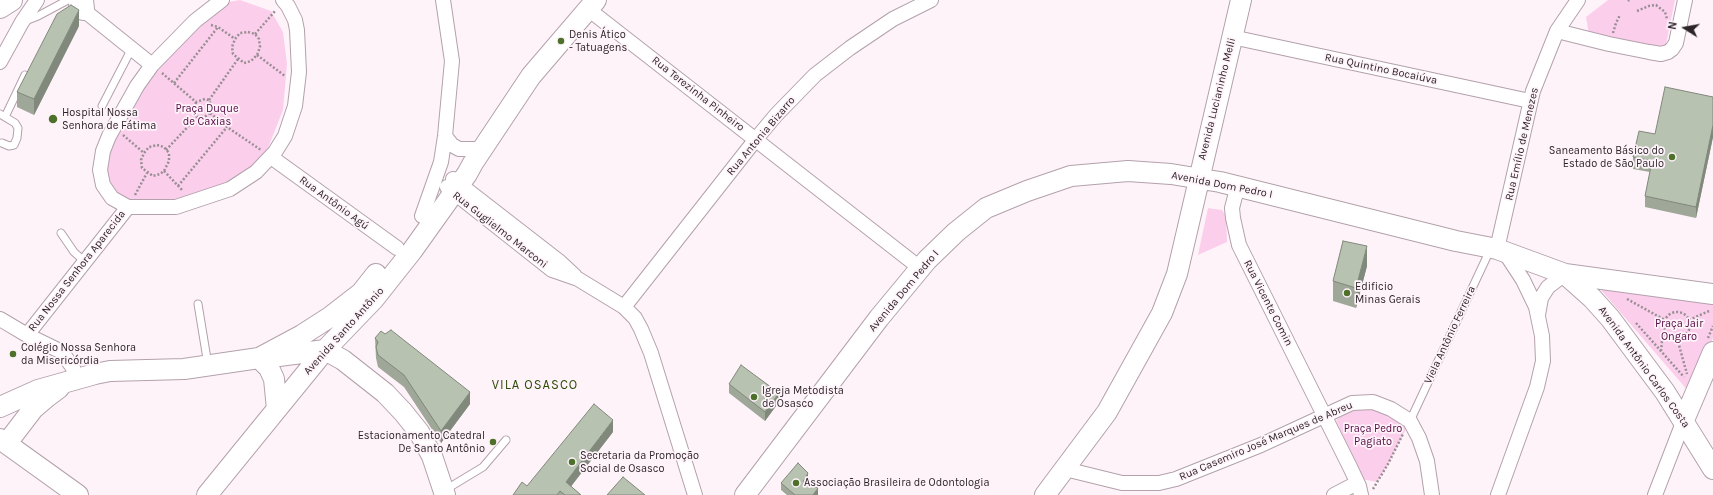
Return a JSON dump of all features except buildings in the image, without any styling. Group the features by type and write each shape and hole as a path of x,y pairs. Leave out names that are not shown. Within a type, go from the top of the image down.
{"main road":[{"path":"0,7 11,0"}],"street":[{"path":"0,62 22,22 37,0"},
{"path":"222,0 195,21 152,65 137,86 103,150 100,170 103,185 112,198 128,207 176,207 193,202 230,189 256,172 271,157 285,136 295,106 299,72 297,30 295,20 283,0"},
{"path":"422,216 441,162 445,136 452,61 443,0"},
{"name":"Rua Antonia Bizarro","path":"624,307 756,139 776,115 815,75 850,48 893,19 931,0"},
{"name":"Avenida Lucianinho Melli","path":"1045,495 1107,412 1162,313 1176,274 1240,0"},
{"name":"Rua Emílio de Menezes","path":"1498,250 1530,101 1557,31 1578,0"},
{"path":"1557,31 1609,44 1661,54 1672,49 1677,36 1685,0"},
{"path":"76,2 152,65"},
{"name":"Rua Terezinha Pinheiro","path":"592,4 756,139 920,268"},
{"name":"Avenida Santo Antônio","path":"207,495 326,350 374,299 453,186 462,169 477,156 531,76 592,4"},
{"name":"Rua Quintino Bocaiúva","path":"1232,37 1530,101"},
{"path":"445,136 452,145 477,156"},
{"name":"Rua Antônio Agú","path":"271,157 397,248"},
{"name":"Avenida Dom Pedro I","path":"745,495 879,318 927,260 956,232 986,208 1027,191 1071,176 1128,171 1198,178 1238,185 1339,212 1498,250 1564,274"},
{"name":"Rua Vicente Comin","path":"1238,185 1232,208 1240,245 1325,416 1359,489"},
{"name":"Avenida Santo Antônio","path":"259,358 302,335 330,317 361,293 422,216 453,186"},
{"name":"Rua Guglielmo Marconi","path":"453,186 552,270 578,279 624,307 635,318 651,353 695,495"},
{"name":"Rua Nossa Senhora Aparecida","path":"27,335 128,207"},
{"path":"1498,250 1523,280 1536,307 1542,336 1543,361 1537,387 1498,495"},
{"path":"1538,316 1541,298 1548,287 1564,274 1713,294"},
{"name":"Avenida Antônio Carlos Costa","path":"1564,274 1592,298 1610,318 1684,420 1713,469"},
{"path":"0,319 27,335 62,352 73,368 77,378"},
{"path":"0,407 38,390 77,378 110,371 184,369 326,350 343,360 385,393 403,412 419,432 432,456 443,493"},
{"path":"1655,495 1684,420 1713,352"},
{"path":"259,358 269,368 274,379 277,409"},
{"path":"77,378 47,397 33,409 2,444 24,455 78,495"},
{"name":"Rua Casemiro José Marques de Abreu","path":"1065,469 1122,483 1159,483 1190,474 1261,445 1352,403 1373,402 1391,409 1410,421"},
{"path":"24,455 22,445 33,409"},
{"path":"1410,421 1419,438 1427,461 1432,495"},
{"path":"1334,495 1359,489"}],"lane":[{"path":"22,22 76,2"},
{"path":"102,106 132,48"},
{"path":"2,143 9,146 14,145 18,138 18,128 15,123 2,116 25,75"},
{"path":"61,233 74,252 85,262"},
{"name":"Viela Antônio Ferreira","path":"1410,421 1498,250"},
{"path":"198,304 208,366"},
{"path":"443,493 483,467 506,440"}],"path":[{"path":"255,34 283,0"},
{"path":"1637,11 1656,5 1661,8 1665,12 1668,22 1677,36"},
{"path":"1609,44 1620,15"},
{"path":"195,21 218,27 235,39"},
{"path":"174,83 218,27"},
{"path":"248,32 255,34 259,39 260,47 257,55 251,61 244,63 233,54 232,46 240,33 248,32"},
{"path":"257,55 297,85"},
{"path":"210,100 238,59"},
{"path":"152,65 196,102"},
{"path":"197,117 194,113 196,102 201,99 210,100"},
{"path":"166,150 197,117 206,116 210,113 212,105 210,100"},
{"path":"210,113 227,127 271,157"},
{"path":"114,127 144,153"},
{"path":"178,186 227,127"},
{"path":"157,145 166,150 169,153 169,161 164,171 160,174 153,176 142,168 141,160 149,147 157,145"},
{"path":"164,171 193,202"},
{"path":"128,207 147,173"},
{"path":"1622,297 1665,320"},
{"path":"1689,320 1713,309"},
{"path":"1660,351 1666,332 1664,324 1665,320 1670,313 1683,313 1689,320 1690,324 1688,332 1681,337 1677,338 1666,332"},
{"path":"1635,322 1689,382 1677,338"},
{"path":"1369,495 1388,464 1410,421"}],"green space":[{"name":"Praça Duque de Caxias","path":"240,0 271,11 283,32 287,64 283,110 268,148 252,167 228,183 179,200 150,203 131,200 116,192 106,177 106,154 143,88 168,51 223,3"},
{"path":"1608,0 1675,0 1666,44 1658,47 1589,35 1586,17"},
{"path":"1208,208 1222,210 1226,216 1227,242 1198,255"},
{"name":"Praça Jair Ongaro","path":"1595,283 1713,300 1713,338 1689,392"},
{"name":"Praça Pedro Pagiato","path":"1371,407 1409,423 1377,482 1362,479 1336,420 1352,409"}],"place":[{"name":"Denis Ático - Tatuagens","path":"561,41"},
{"name":"Hospital Nossa Senhora de Fátima","path":"53,119"},
{"name":"Saneamento Básico do Estado de São Paulo","path":"1672,157"},
{"name":"Edificio Minas Gerais","path":"1347,293"},
{"name":"Colégio Nossa Senhora da Misericórdia","path":"13,354"},
{"name":"Igreja Metodista de Osasco","path":"754,397"},
{"name":"Estacionamento Catedral De Santo Antônio","path":"493,442"},
{"name":"Secretaria da Promoção Social de Osasco","path":"572,462"},
{"name":"Associação Brasileira de Odontologia","path":"796,483"}],"district":[{"name":"VILA OSASCO","path":"535,385"}]}
